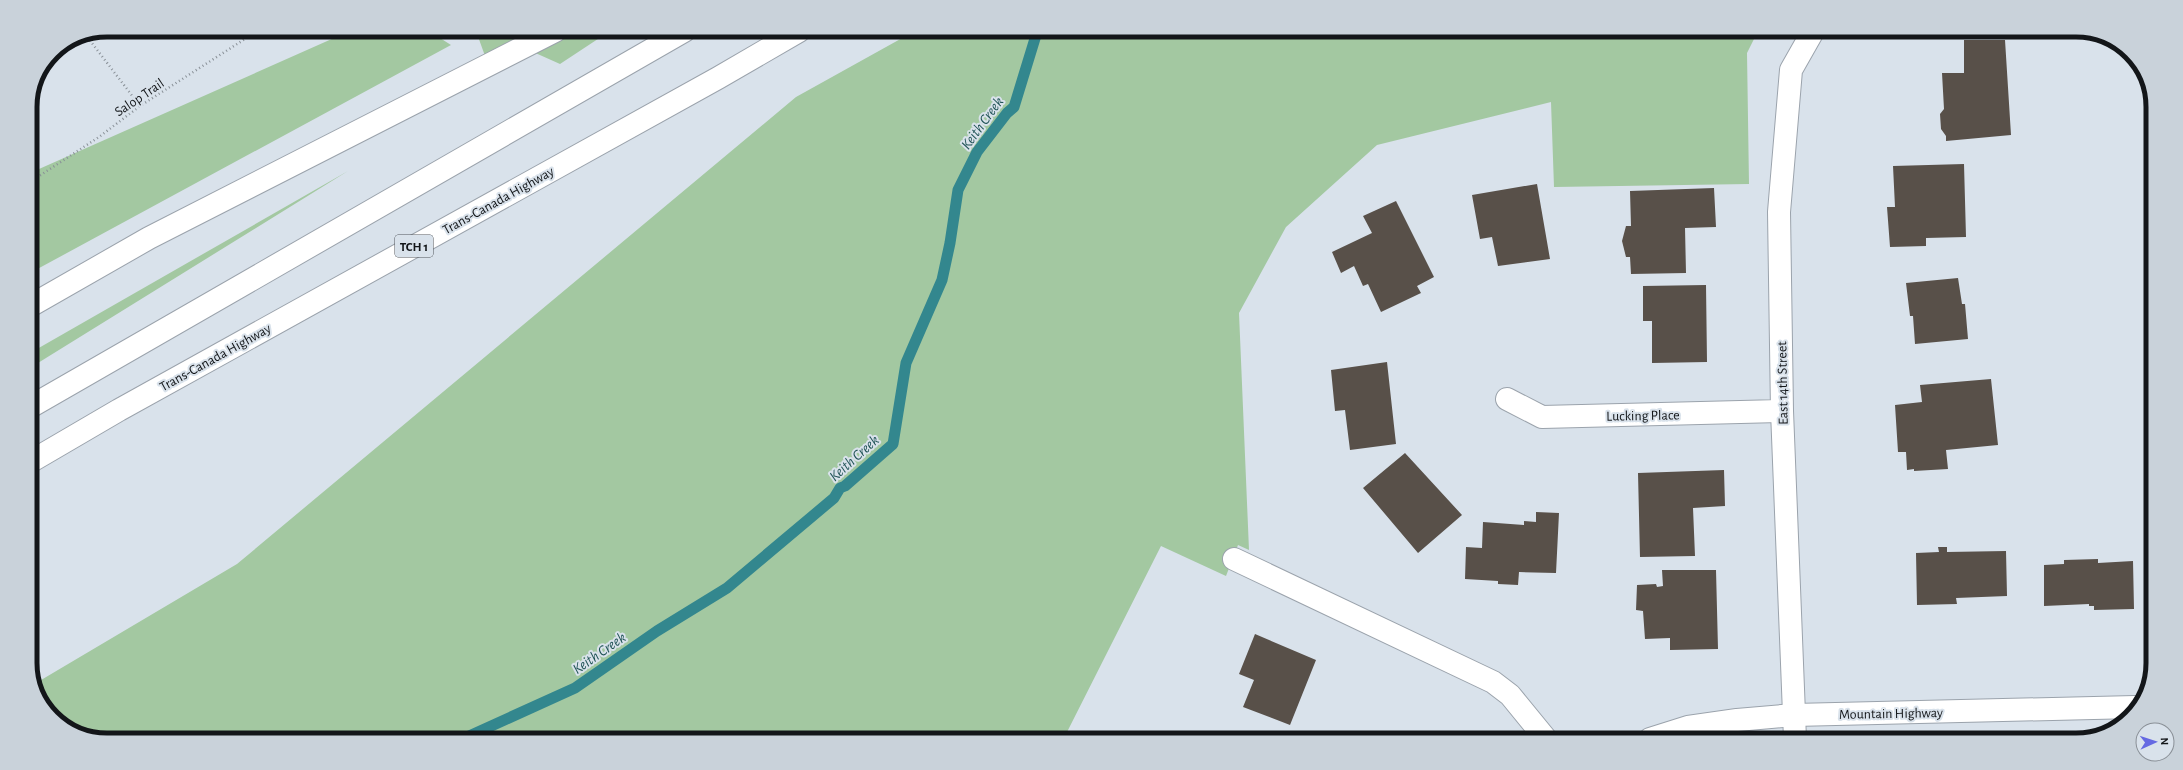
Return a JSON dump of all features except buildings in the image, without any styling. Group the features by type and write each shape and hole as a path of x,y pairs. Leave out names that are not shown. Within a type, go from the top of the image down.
{"main road":[{"path":"37,302 150,238 543,37"},
{"path":"37,403 674,37"},
{"name":"Trans-Canada Highway","path":"37,458 119,410 718,78 789,37"},
{"name":"East 14th Street","path":"1795,733 1782,411 1778,212 1791,70 1810,37"},
{"name":"Lucking Place","path":"1507,399 1542,417 1782,411"},
{"path":"1234,559 1493,682 1510,695 1541,733"},
{"name":"Mountain Highway","path":"1669,733 1688,727 1737,720 1794,715 2130,707"}],"path":[{"name":"Salop Trail","path":"37,177 99,137 140,106 248,37"},
{"path":"89,39 140,106"}],"green space":[{"path":"336,37 438,37 451,45 37,269 37,170"},
{"path":"478,37 601,37 560,64 522,47 489,67"},
{"path":"904,37 1755,37 1747,53 1749,184 1554,187 1551,102 1377,145 1286,227 1239,313 1249,550 1238,545 1226,576 1161,546 1067,733 107,733 76,726 64,719 51,706 39,681 237,564 796,97"},
{"path":"348,171 37,364 37,349"}],"waterway":[{"name":"Keith Creek","path":"476,733 575,688 657,631 727,588 834,498 840,488 845,486 893,444 906,363 942,280 950,243 958,190 977,152 1007,113 1014,107 1035,37"}]}
